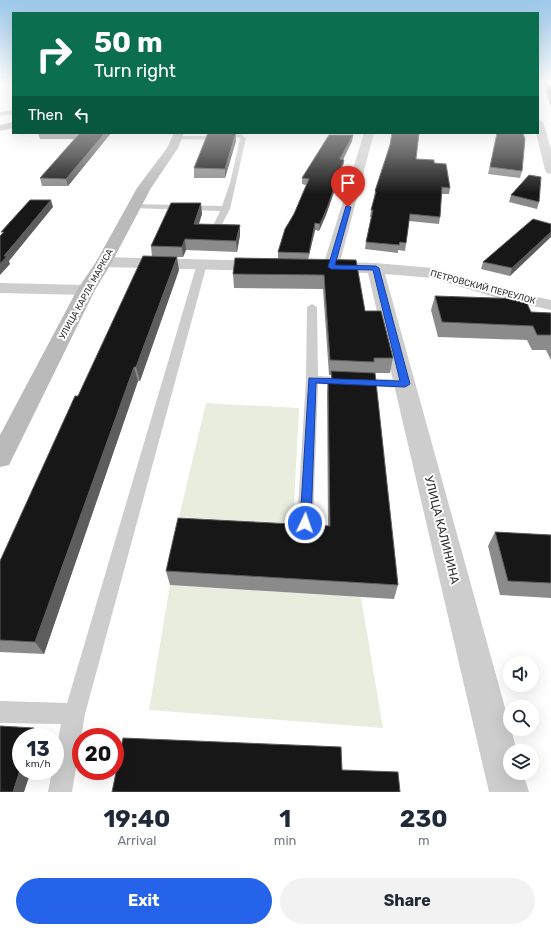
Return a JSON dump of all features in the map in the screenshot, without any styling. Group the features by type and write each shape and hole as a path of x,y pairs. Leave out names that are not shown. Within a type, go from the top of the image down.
{"street":[{"path":"539,123 551,125"},
{"path":"0,128 12,125"},
{"path":"539,127 551,170"},
{"path":"331,267 369,134"},
{"name":"УЛИЦА КАРЛА МАРКСА","path":"0,458 86,290 104,262 144,188 178,135"},
{"path":"104,262 278,266"},
{"name":"ПЕТРОВСКИЙ ПЕРЕУЛОК","path":"308,266 376,268 433,272 507,295 551,305"},
{"name":"УЛИЦА КАЛИНИНА","path":"376,268 510,792"},
{"path":"0,288 86,290"}],"lane":[{"path":"178,135 239,135 235,177 226,209 217,226"},
{"path":"134,206 226,209"},
{"path":"60,792 74,714 202,264"},
{"path":"305,523 312,380 312,307"},
{"path":"312,380 405,384"},
{"path":"0,712 74,714"}],"shaded area":[{"path":"206,403 299,408 293,524 179,517"},
{"path":"170,585 361,597 383,728 149,710"}],"building":[{"path":"79,134 104,134 66,179 40,178"},
{"path":"208,134 236,134 225,169 194,168"},
{"path":"392,134 419,134 416,159 434,160 434,163 446,164 450,188 442,187 440,217 410,214 406,243 400,242 399,245 366,242 373,210 371,210 375,191 390,145"},
{"path":"497,134 523,134 525,139 522,171 490,167"},
{"path":"329,135 353,135 340,159 344,160 327,208 320,224 315,223 309,253 278,252 285,229 294,214 309,179 302,178"},
{"path":"529,175 541,177 539,202 511,195"},
{"path":"30,200 51,200 4,256 7,256 0,264 0,236 4,232 1,232"},
{"path":"171,203 201,203 194,224 240,225 236,241 185,239 182,247 151,246"},
{"path":"533,219 551,224 551,232 512,268 483,262"},
{"path":"143,256 177,257 136,367 134,367 35,642 0,640 0,561 75,396 78,396"},
{"path":"235,258 356,260 365,311 381,311 393,358 374,358 374,362 330,360 324,275 233,274"},
{"path":"435,296 525,299 531,312 551,313 551,335 537,335 533,326 442,322"},
{"path":"331,371 375,373 398,585 166,571 178,518 330,526 328,379 332,379"},
{"path":"495,532 551,535 551,583 508,581"},
{"path":"0,726 34,728 12,728 12,780 17,780 13,792 0,792"},
{"path":"124,738 341,747 342,770 398,772 400,792 112,792 114,780 124,780"}],"route":[{"path":"305,523 312,380 405,384 376,268 331,267 348,207"}]}
